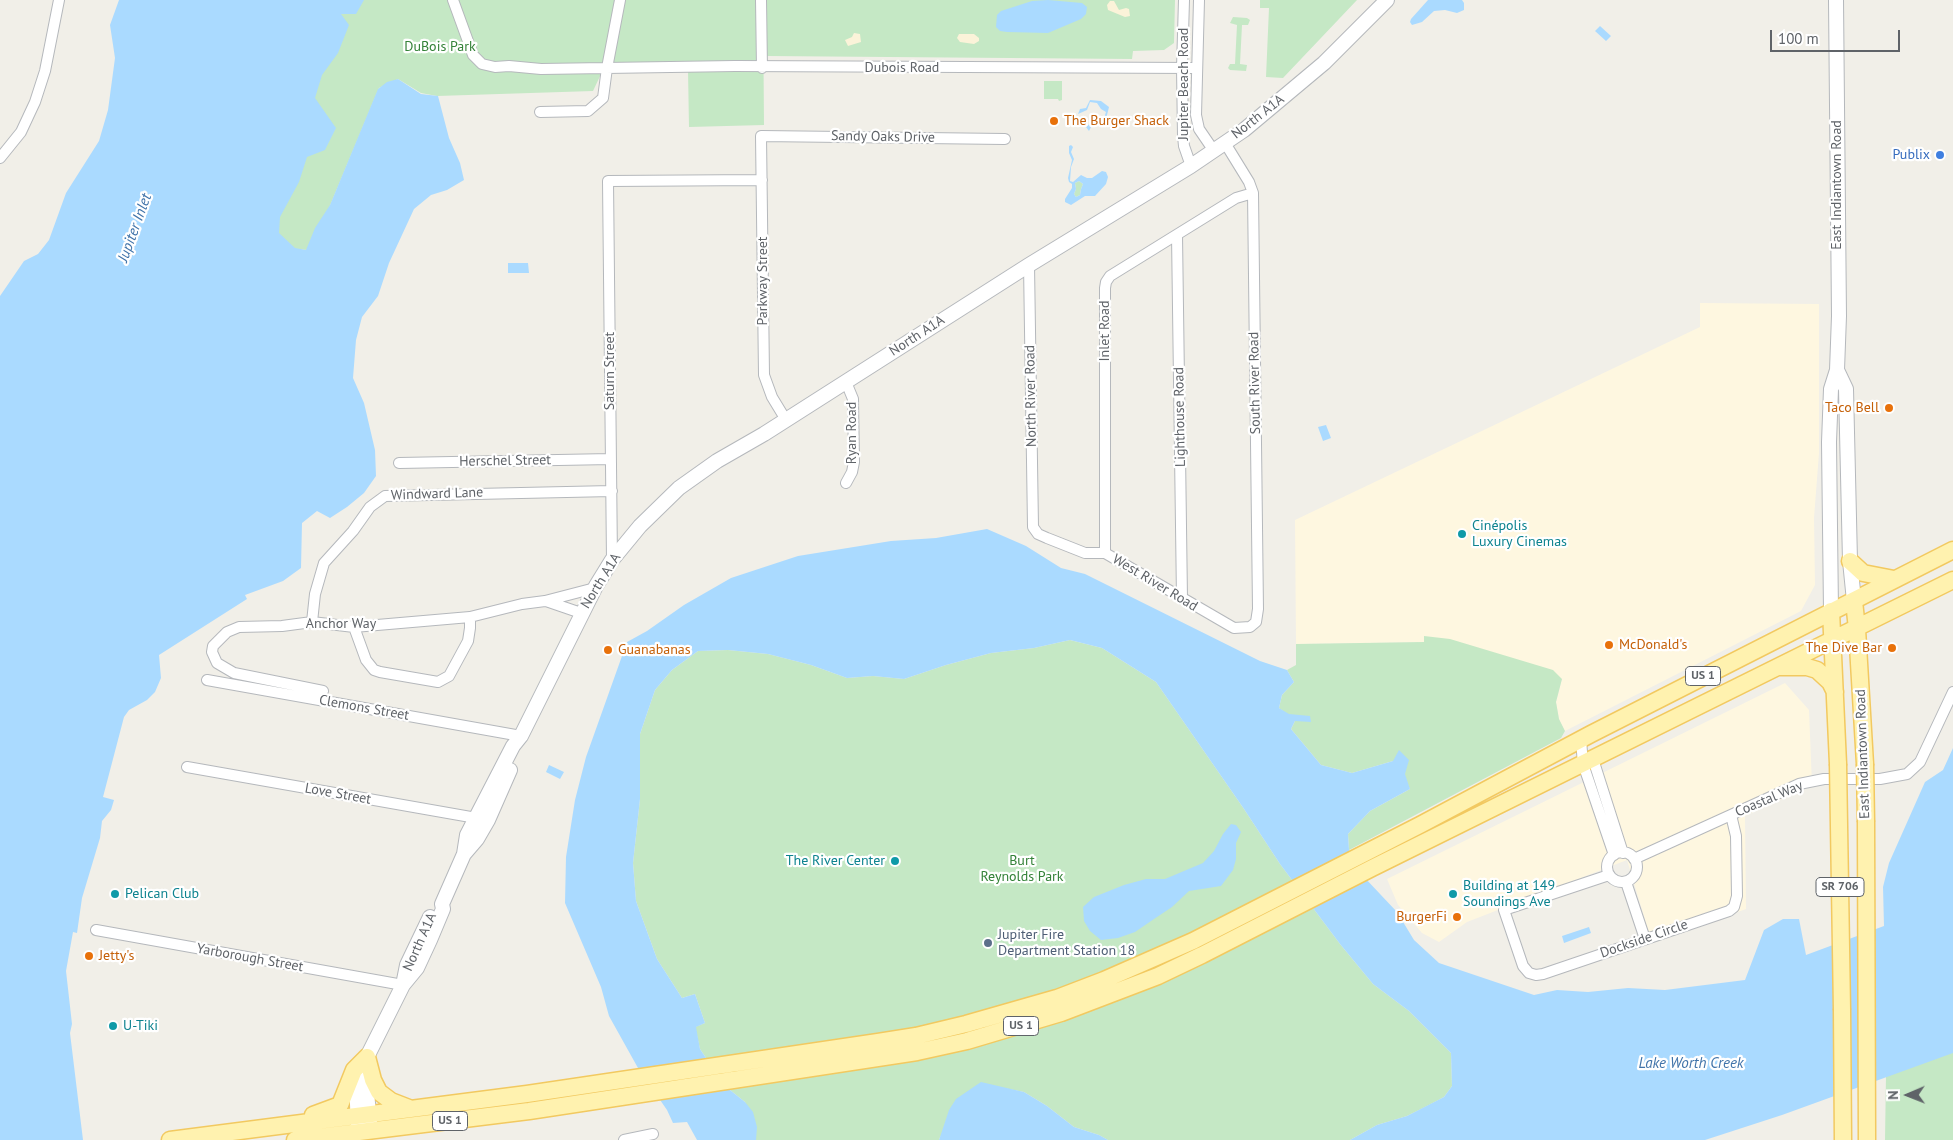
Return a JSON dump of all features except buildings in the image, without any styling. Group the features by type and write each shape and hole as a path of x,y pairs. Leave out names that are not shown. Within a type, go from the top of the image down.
{"main road":[{"name":"US 1","path":"170,1140 285,1126 365,1129 411,1108 631,1079 916,1036 1011,1012 1057,998 1150,961 1282,896 1831,611 1953,550"},
{"path":"1850,561 1864,573 1894,580"},
{"name":"US 1","path":"295,1140 365,1129 642,1094 918,1052 1015,1028 1077,1008 1158,976 1953,580"},
{"name":"East Indiantown Road","path":"1854,601 1864,764 1867,1140"},
{"name":"East Indiantown Road","path":"1831,611 1838,764 1843,1140"},
{"path":"1779,667 1817,670 1830,682 1834,692"},
{"path":"367,1057 373,1080 379,1092 391,1101 411,1108"},
{"path":"285,1126 340,1105 354,1070 367,1057"}],"street":[{"path":"0,158 21,132 35,102 45,71 60,0"},
{"name":"Dubois Road","path":"453,0 474,55 482,64 495,67 509,66 541,69 1196,68"},
{"path":"540,112 588,111 604,98 607,68 620,0"},
{"path":"761,0 762,68"},
{"name":"Jupiter Beach Road","path":"1184,0 1183,136 1184,146 1191,166"},
{"name":"Jupiter Beach Road","path":"1199,0 1196,115 1199,129 1219,147"},
{"name":"North A1A","path":"365,1129 367,1057 403,985 416,968 430,940 443,910 442,904 464,854 467,835 482,819 513,746 521,736 581,613 612,560 640,526 679,488 717,461 786,420 1029,265 1219,147 1251,124 1324,63 1386,0"},
{"name":"East Indiantown Road","path":"1831,611 1829,442 1831,389 1837,370 1839,316 1836,0"},
{"name":"Sandy Oaks Drive","path":"762,136 1005,139"},
{"name":"Parkway Street","path":"762,136 764,376 772,397 786,420"},
{"name":"South River Road","path":"1219,147 1249,182 1252,193 1258,609 1256,622 1250,627"},
{"name":"Saturn Street","path":"612,560 608,181 762,180"},
{"name":"Inlet Road","path":"1105,553 1105,288 1110,276 1236,198 1252,193"},
{"name":"Lighthouse Road","path":"1177,235 1182,599"},
{"name":"North River Road","path":"1029,265 1033,526"},
{"name":"East Indiantown Road","path":"1837,370 1846,390 1850,561 1854,601"},
{"name":"Ryan Road","path":"846,382 854,398 854,462 852,472 846,483"},
{"name":"Herschel Street","path":"399,463 611,459"},
{"name":"Windward Lane","path":"312,622 315,594 324,563 353,531 370,507 385,496 612,490"},
{"name":"West River Road","path":"1033,526 1038,534 1047,538 1085,552 1105,553 1234,628 1250,627"},
{"name":"Anchor Way","path":"324,690 234,673 217,663 212,652 217,640 233,629 289,626 312,622 354,627 470,617 595,588"},
{"name":"Anchor Way","path":"545,601 581,613"},
{"path":"354,627 366,660 374,670 438,682 449,676 464,648 469,634 470,617"},
{"name":"Clemons Street","path":"207,680 521,736"},
{"name":"Coastal Way","path":"1634,859 1799,784 1824,779 1880,779 1907,774 1920,762 1953,692"},
{"path":"1581,740 1618,854"},
{"name":"Love Street","path":"187,767 482,819"},
{"name":"Dockside Circle","path":"1609,874 1504,910 1523,966 1529,973 1533,975 1543,974 1729,911 1734,907 1737,896 1736,836 1731,815"},
{"path":"1618,854 1628,854 1634,859 1636,871 1631,880 1617,882 1609,874 1608,862 1618,854"},
{"path":"1626,882 1645,939"},
{"name":"Yarborough Street","path":"96,930 403,985"},
{"path":"624,1140 653,1134"}],"shaded area":[{"path":"1700,303 1819,304 1819,453 1814,518 1815,585 1801,611 1565,731 1559,719 1556,702 1562,679 1436,642 1296,644 1295,520 1700,327"},
{"path":"1785,683 1809,710 1812,785 1745,816 1746,909 1652,943 1627,860 1467,922 1439,942 1422,933 1398,905 1387,879"}],"green space":[{"name":"DuBois Park","path":"341,0 763,0 764,125 689,127 688,70 602,72 593,91 437,96 421,93 398,79 379,88 324,220 307,250 295,249 278,233 279,218 295,149 340,14"},
{"path":"766,0 1175,0 1174,43 1164,50 1133,51 1132,59 767,56"},
{"path":"1260,0 1357,0 1283,78 1266,77 1269,8 1260,8"},
{"path":"1233,17 1250,20 1248,25 1242,25 1240,64 1247,65 1246,71 1230,70 1228,68 1230,64 1235,64 1237,25 1230,23"},
{"path":"1044,81 1062,81 1062,100 1044,99"},
{"path":"1079,181 1083,184 1080,195 1076,197 1074,194 1076,189 1075,183"},
{"path":"1424,636 1450,639 1553,670 1562,679 1556,702 1559,719 1565,731 1561,738 1349,850 1348,834 1370,811 1410,789 1393,761 1352,773 1321,765 1291,729 1295,721 1279,708 1282,695 1294,682 1287,670 1296,665 1296,644 1424,642"},
{"name":"Burt Reynolds Park","path":"1070,640 1102,648 1156,682 1280,864 1340,944 1373,984 1409,1011 1451,1053 1452,1086 1444,1097 1407,1116 1377,1125 1350,1140 1108,1140 1074,1127 1047,1106 1024,1092 1003,1088 940,1137 939,1140 756,1140 745,1102 725,1086 700,1049 695,1027 705,1023 695,994 682,998 657,959 636,901 633,863 640,799 640,734 655,690 672,670 698,651 728,650 768,654 811,665 847,678 873,676 904,679 991,653 1034,648"},
{"path":"1953,1052 1953,1140 1885,1140 1886,1076"}],"sand":[{"path":"1110,1 1114,1 1119,10 1129,9 1130,16 1125,17 1108,10 1107,5"},
{"path":"854,33 860,34 861,42 848,46 845,40 852,37"},
{"path":"959,34 974,34 979,38 979,41 974,44 960,42 957,38"}],"water":[{"name":"Jupiter Inlet","path":"119,0 364,0 356,14 341,14 349,25 338,53 322,75 315,98 336,128 325,150 307,157 299,182 280,217 279,233 295,248 306,250 315,228 330,205 378,89 387,82 398,79 421,94 438,96 449,138 460,163 464,180 447,190 431,195 414,209 389,263 378,296 362,317 356,340 353,378 364,403 375,450 376,476 364,493 330,518 317,511 302,523 301,568 283,581 245,595 247,599 159,655 161,678 155,692 147,700 129,710 124,717 103,797 114,800 111,810 102,821 100,838 82,898 77,933 73,932 66,971 72,1024 70,1033 83,1140 0,1140 0,296 24,261 38,254 49,240 66,193 99,141 108,110 115,58 110,25"},
{"path":"1048,0 1082,3 1087,7 1086,14 1081,19 1048,33 1007,32 1000,31 996,27 997,15 1001,11 1032,1"},
{"path":"1428,0 1462,0 1464,10 1457,13 1445,10 1434,11 1422,22 1412,25 1411,19"},
{"path":"1600,26 1611,36 1606,41 1595,31"},
{"path":"1090,100 1101,101 1109,107 1106,119 1093,123 1089,131 1086,127 1094,120 1104,118 1106,112 1097,103 1090,102 1087,110 1078,114 1080,109 1086,108"},
{"path":"1069,146 1073,147 1071,152 1074,159 1071,167 1070,181 1073,182 1081,175 1092,178 1102,171 1106,172 1108,177 1106,184 1095,196 1085,196 1071,205 1065,202 1072,188 1068,178 1072,160","holes":["1079,181 1083,184 1080,195 1076,197 1074,194 1076,189 1075,183"]},
{"path":"508,263 528,263 529,273 508,273"},
{"path":"1326,425 1331,438 1323,441 1318,427"},
{"name":"Lake Worth Creek","path":"987,529 1026,546 1061,568 1085,574 1260,661 1287,670 1294,682 1282,695 1279,708 1289,714 1310,716 1311,722 1295,721 1291,729 1321,765 1352,773 1393,761 1399,750 1409,760 1405,774 1410,789 1370,811 1348,834 1349,850 1364,877 1397,912 1414,940 1439,963 1534,995 1557,990 1588,992 1628,988 1665,990 1745,980 1764,930 1783,919 1799,919 1806,955 1884,926 1883,887 1889,863 1925,782 1943,770 1953,748 1953,1053 1782,1115 1705,1140 1350,1140 1377,1125 1407,1116 1444,1097 1452,1086 1451,1053 1409,1011 1373,984 1340,944 1280,864 1156,682 1102,648 1070,640 1034,648 991,653 904,679 873,676 847,678 811,665 768,654 728,650 698,651 672,670 655,690 640,734 640,799 633,863 636,901 657,959 682,998 695,994 705,1023 696,1027 700,1049 725,1086 745,1102 753,1112 757,1127 756,1140 697,1140 687,1122 673,1123 667,1110 638,1068 609,1016 601,987 565,903 566,857 575,800 586,757 627,642 647,631 684,605 731,578 798,556 891,541 936,538"},
{"path":"549,765 564,772 560,779 546,772"},
{"path":"1231,824 1236,825 1241,832 1236,843 1236,859 1233,870 1221,886 1189,891 1172,907 1135,932 1118,938 1101,940 1090,931 1084,921 1083,907 1094,897 1124,885 1146,879 1165,879 1203,863 1214,851"},
{"path":"1589,927 1591,933 1564,943 1562,936"},
{"path":"981,1082 1024,1092 1047,1106 1074,1127 1108,1140 939,1140 949,1110 956,1099"}],"place":[{"name":"The Burger Shack","path":"1054,121"},
{"name":"Publix","path":"1940,155"},
{"name":"Taco Bell","path":"1889,408"},
{"name":"Cinépolis Luxury Cinemas","path":"1462,534"},
{"name":"McDonald's","path":"1609,645"},
{"name":"The Dive Bar","path":"1892,648"},
{"name":"Guanabanas","path":"608,650"},
{"name":"The River Center","path":"895,861"},
{"name":"Pelican Club","path":"115,894"},
{"name":"Building at 149 Soundings Ave","path":"1453,894"},
{"name":"BurgerFi","path":"1457,917"},
{"name":"Jupiter Fire Department Station 18","path":"988,943"},
{"name":"Jetty's","path":"89,956"},
{"name":"U-Tiki","path":"113,1026"}]}
